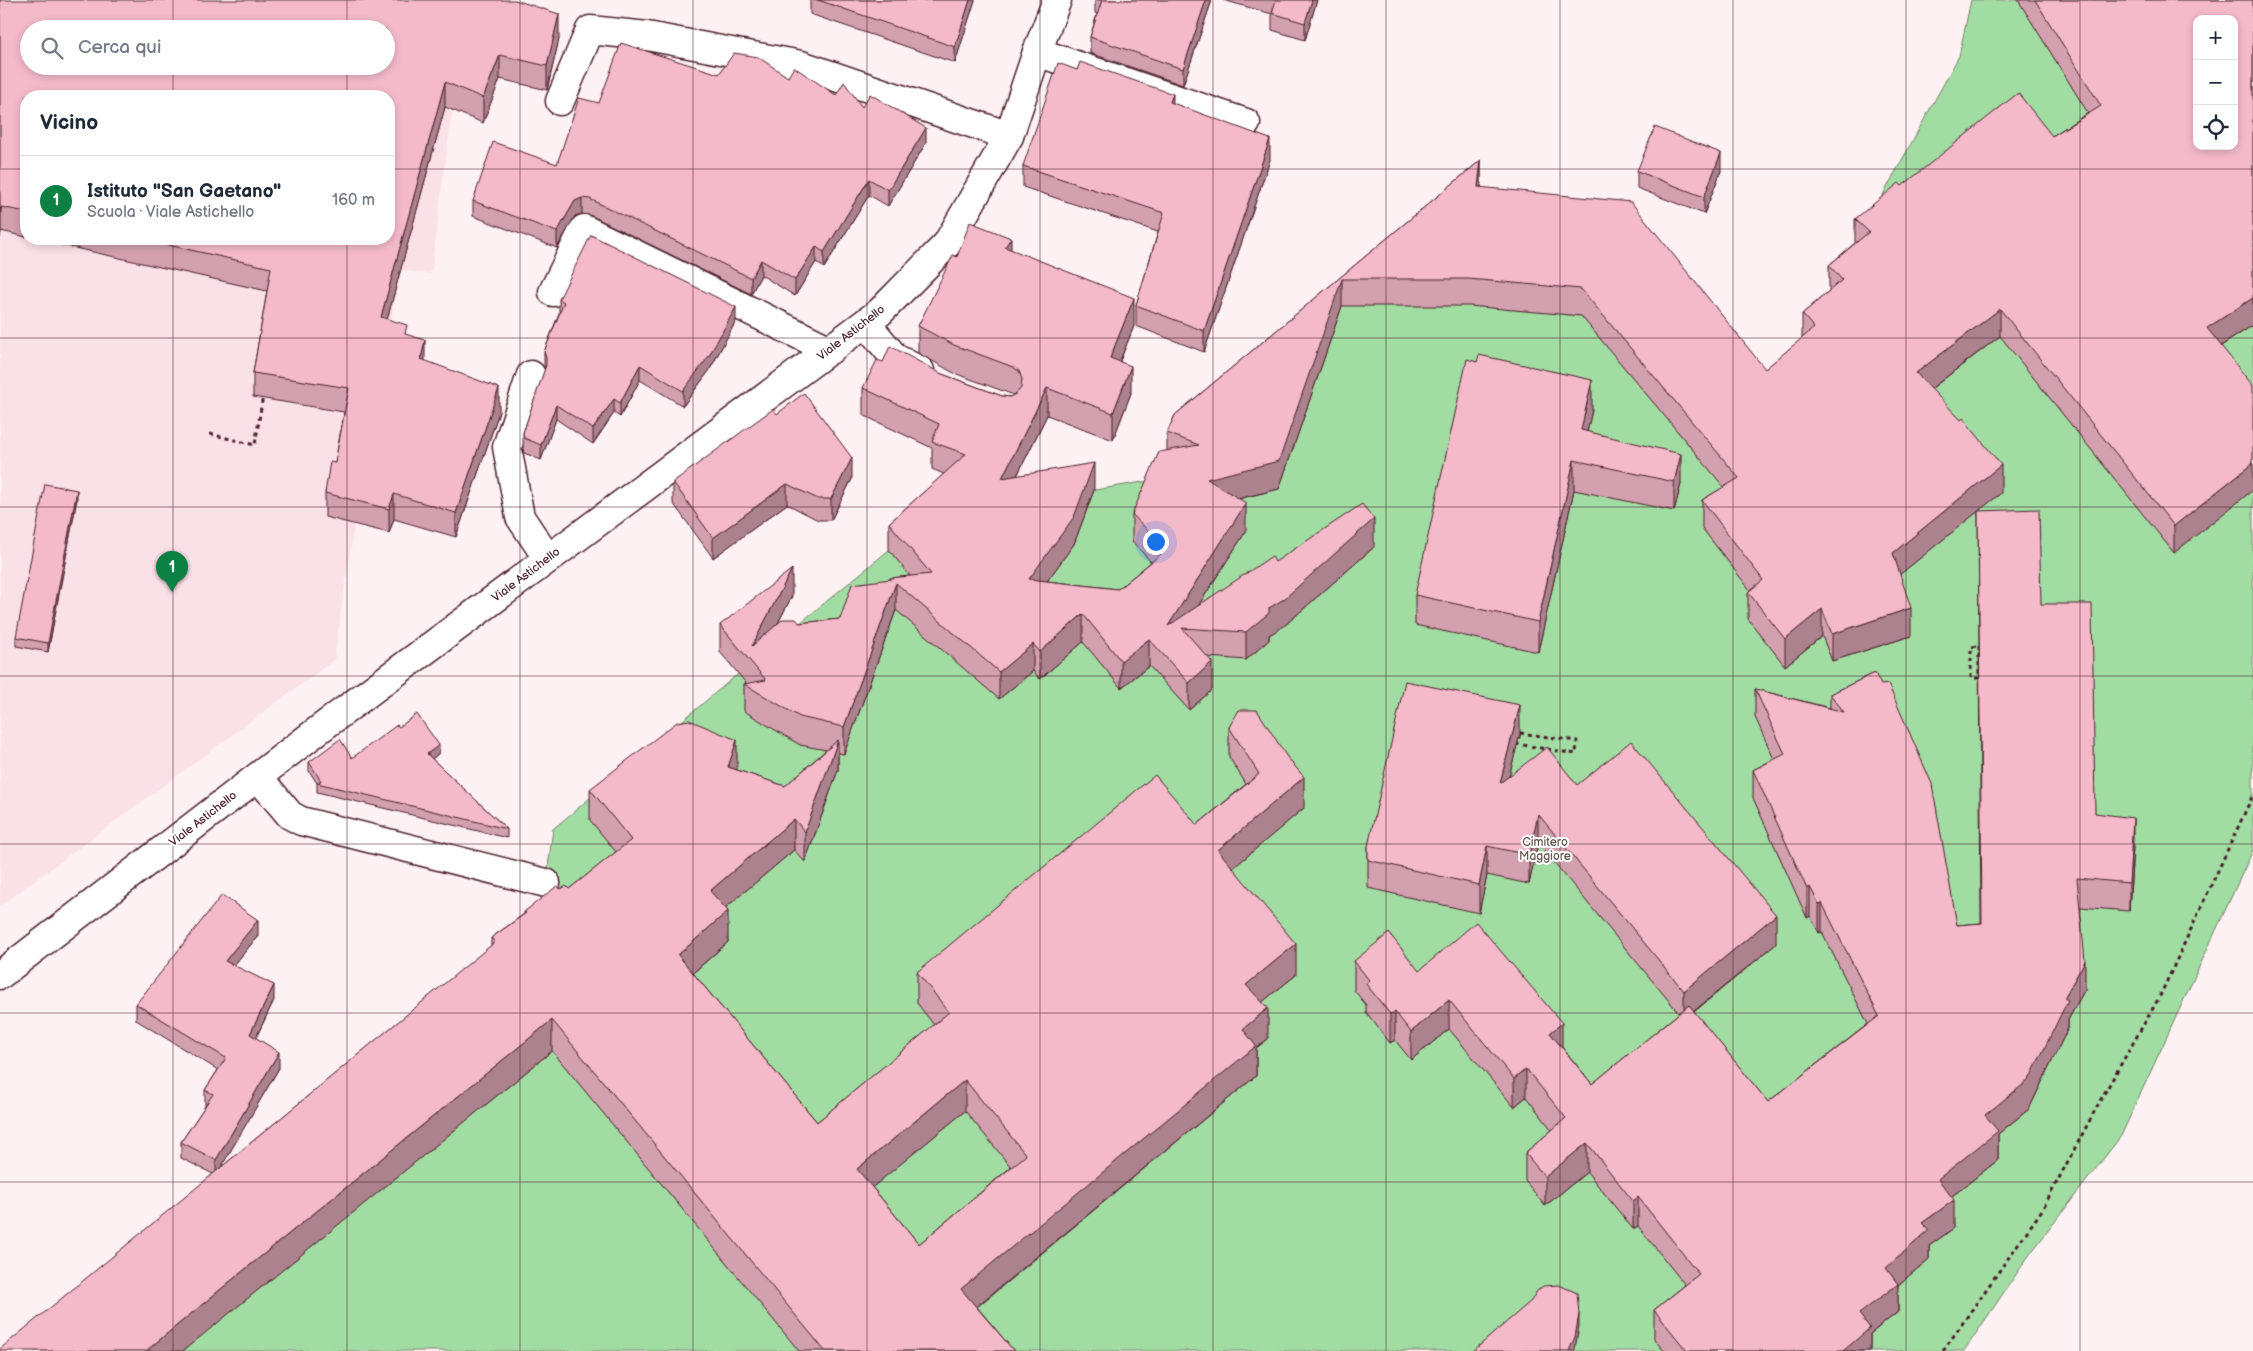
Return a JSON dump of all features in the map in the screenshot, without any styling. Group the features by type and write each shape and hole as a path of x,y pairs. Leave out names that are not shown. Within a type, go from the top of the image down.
{"street":[{"name":"Viale Astichello","path":"0,975 258,777 880,312 947,244 1009,136 1037,52 1057,0"},
{"path":"560,101 590,30 647,36 801,66 1009,136"},
{"path":"1037,52 1246,123"},
{"path":"553,292 584,229 830,350"},
{"path":"866,323 895,358 938,382"},
{"path":"532,375 507,447 520,516 548,559"},
{"path":"258,777 290,815 301,821 546,883"}],"path":[{"path":"210,434 255,445 264,390"},
{"path":"1979,646 1979,678 1971,678 1971,647 1979,646"},
{"path":"1520,733 1577,741 1576,754 1517,744 1520,733"},
{"path":"1942,1351 2042,1210 2100,1101 2160,996 2253,794"}],"shaded area":[{"path":"510,0 469,117 452,111 431,274 400,270 354,525 334,660 0,906 0,238 20,121 20,245 395,245 395,90 25,90 28,75 395,75 395,20 103,20"}],"green space":[{"name":"Cimitero Maggiore","path":"1971,0 2253,0 2253,850 2121,1136 2030,1254 1964,1351 34,1351 536,934 546,883 553,829 889,550 932,512 974,510 1155,480 1251,379 1464,201 1770,401 1959,56"}],"building":[{"path":"0,0 515,0 559,14 547,66 500,55 483,98 445,82 381,317 407,325 405,334 425,340 421,359 499,388 456,513 394,494 389,509 325,493 330,462 335,463 349,388 253,373 271,268 169,245 395,245 395,90 20,90 20,211 1,207 0,214"},
{"path":"818,0 970,0 955,47"},
{"path":"1102,0 1206,0 1183,69 1090,37"},
{"path":"1276,0 1312,0 1305,23 1272,13"},
{"path":"2035,0 2253,0 2253,298 2207,328 2253,386 2253,463 2174,526 2000,309 1916,373 1961,420 1963,418 2001,465 1893,553 1911,608 1832,634 1822,609 1785,639 1748,592 1763,580 1702,500 1739,478 1581,289 1469,279 1342,279 1279,461 1207,479 1246,503 1168,626 1272,556 1275,562 1362,504 1374,519 1284,599 1269,608 1269,613 1246,632 1182,628 1212,662 1189,683 1149,639 1121,661 1083,614 1040,652 1033,644 999,672 896,583 844,727 800,717 744,684 766,680 720,625 792,569 752,646 783,619 796,619 799,623 840,619 852,584 931,574 889,523 966,454 932,442 939,424 863,388 877,360 883,362 890,346 942,374 1002,396 1010,397 1021,388 1022,379 1019,371 1013,367 954,345 918,326 953,255 957,257 970,222 1011,238 1005,247 1134,298 1110,358 1131,366 1113,413 1047,388 1002,478 1094,463 1074,517 1029,579 1118,589 1166,550 1132,514 1159,452 1199,445 1167,433 1175,415 1481,160 1478,187 1631,202 1765,369 1814,328 1802,314 1842,280 1829,265 1869,232 1855,219 1899,183 1902,186 2018,93 2052,136 2101,106"},
{"path":"621,43 719,74 734,53 758,57 788,77 794,67 836,95 844,82 862,107 870,94 926,128 888,190 869,179 824,252 816,247 795,280 761,260 751,278 590,199 582,198 575,201 557,232 473,201 493,142 557,164 579,98 599,103"},
{"path":"1080,62 1173,94 1170,102 1270,139 1204,331 1136,305 1164,213 1023,166 1058,63 1077,70"},
{"path":"1655,127 1721,153 1704,197 1637,171"},
{"path":"591,235 736,307 709,356 683,391 640,365 620,403 614,399 593,429 556,405 541,445 524,438 523,433 546,365 544,352 564,302 559,299"},
{"path":"1479,355 1592,380 1581,430 1681,454 1674,482 1574,460 1538,622 1415,595 1467,359 1477,362"},
{"path":"804,393 852,458 831,499 818,499 787,484 713,538 673,482 773,409 777,414"},
{"path":"45,484 77,490 48,643 16,637"},
{"path":"2039,509 2041,604 2092,604 2095,813 2133,818 2129,883 2077,878 2085,961 2064,998 2068,1000 2029,1080 1985,1115 1998,1131 1938,1179 1954,1200 1922,1223 1929,1230 1886,1268 1898,1284 1859,1314 1870,1328 1843,1351 1687,1351 1654,1310 1699,1274 1638,1197 1633,1201 1587,1143 1545,1177 1525,1153 1566,1118 1526,1069 1514,1079 1449,1000 1411,1032 1395,1012 1390,1014 1366,984 1369,980 1354,961 1389,933 1419,971 1476,922 1562,1023 1550,1033 1592,1084 1689,1005 1768,1102 1879,1016 1822,903 1819,904 1810,887 1807,889 1753,770 1785,754 1755,689 1844,712 1830,694 1875,673 1881,685 1888,684 1932,784 1957,925 1982,923 1978,511"},
{"path":"1405,681 1520,705 1500,783 1547,747 1577,785 1631,741 1776,915 1684,991 1538,814 1529,855 1487,846 1479,885 1368,860 1368,846"},
{"path":"1239,710 1257,710 1287,757 1304,777 1218,850 1296,944 1246,985 1268,1008 1243,1029 1256,1046 961,1289 1014,1351 825,1351 552,1020 146,1351 0,1351 0,1349 495,942 491,938 526,913 524,912 557,886 561,889 566,886 569,889 631,840 590,789 677,722 689,720 737,740 728,767 785,786 838,740 805,832 794,819 710,891 728,911 678,955 817,1122 949,1012 917,972 1155,775 1197,825 1259,774 1229,727","holes":["965,1080 1026,1155 919,1244 857,1169"]},
{"path":"417,714 439,745 427,754 507,829 317,783 321,781 309,762 340,739 352,758 397,725 399,727"},
{"path":"222,895 258,920 225,961 274,985 250,1034 279,1052 216,1160 181,1142 213,1094 205,1090 226,1058 136,1004"},
{"path":"1559,1285 1577,1293 1579,1314 1575,1337 1569,1351 1473,1351 1531,1301 1537,1291 1543,1286"}],"place":[{"name":"Istituto \"San Gaetano\"","path":"172,592"}]}
